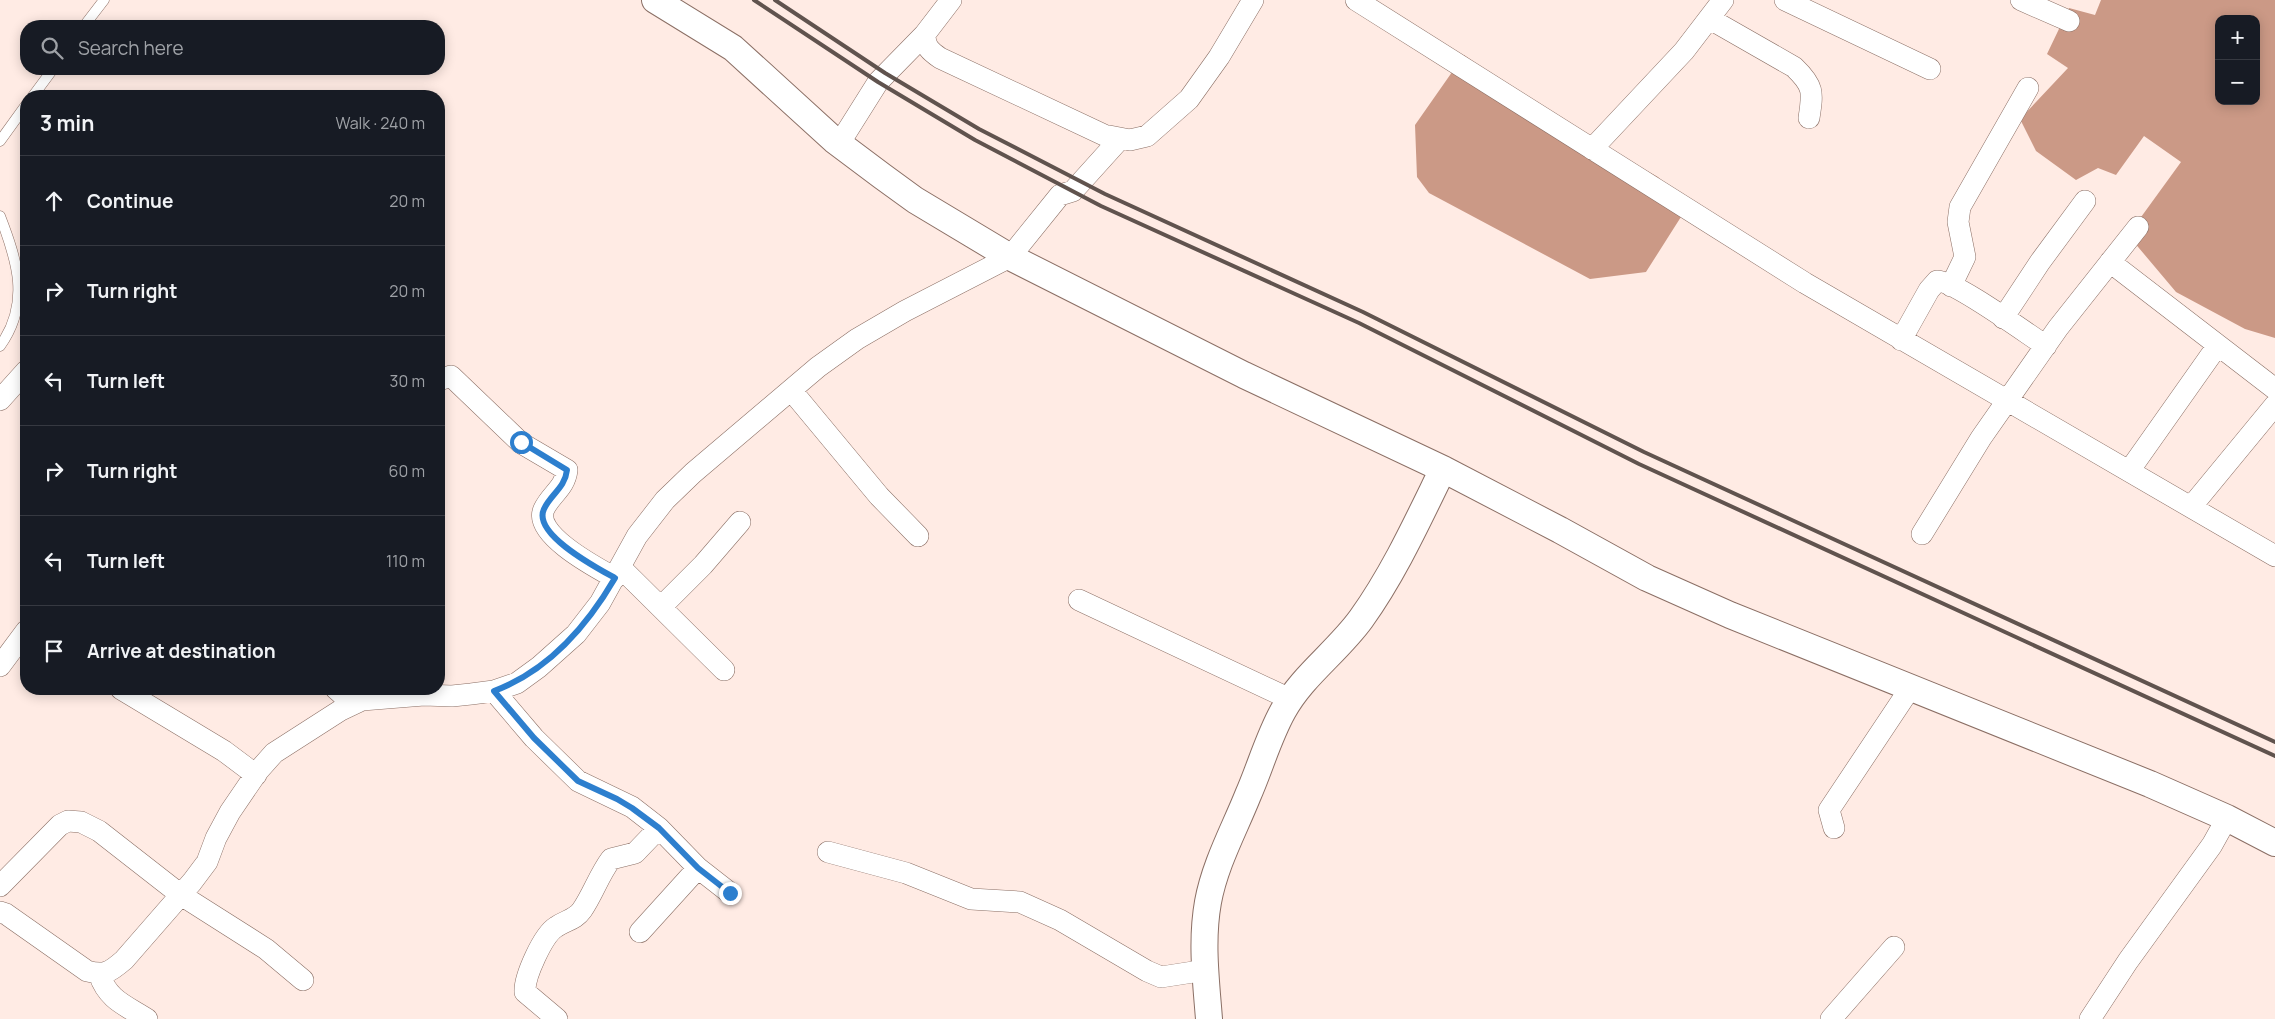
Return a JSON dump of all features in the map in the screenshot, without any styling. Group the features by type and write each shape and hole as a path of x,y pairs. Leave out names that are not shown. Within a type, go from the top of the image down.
{"street":[{"path":"655,0 733,48 839,144 915,200 1010,257 1244,374 1442,469 1560,530 1647,578 1730,615 2150,784 2227,818 2275,843"},
{"path":"839,144 878,82 925,34 950,0"},
{"path":"925,34 925,44 930,51 940,58 1104,135 1119,140 1130,140 1147,136 1189,99 1219,56 1253,0"},
{"path":"1356,0 1804,283 2275,556"},
{"path":"1592,149 1684,50 1723,0"},
{"path":"1785,0 1930,69"},
{"path":"2021,0 2068,21"},
{"path":"1710,19 1794,67 1810,84 1812,94 1809,118"},
{"path":"1952,286 1965,257 1958,222 1960,207 2028,88"},
{"path":"0,912 6,914 87,971 99,974 112,970 124,960 207,862 216,838 230,812 274,753 340,710 362,700 424,695 452,696 494,691 517,683 524,678 576,634 600,603 637,536 665,500 693,473 791,390 857,339 905,311 1010,257 1060,195 1073,191 1119,140"},
{"path":"2003,318 2040,262 2085,201"},
{"path":"1922,534 1981,438 2046,346 2138,227"},
{"path":"2110,262 2275,389"},
{"path":"1901,340 1932,285 1941,281 1952,286 2046,346"},
{"path":"2129,472 2218,345"},
{"path":"445,378 451,376 521,442 567,470 566,479 543,510 543,522 552,536 590,564 618,572 661,607 724,670"},
{"path":"0,400 20,378"},
{"path":"791,390 879,496 918,536"},
{"path":"2191,508 2275,405"},
{"path":"1209,1019 1204,941 1208,901 1218,868 1265,750 1282,712 1299,685 1360,620 1398,560 1442,469"},
{"path":"661,607 703,565 740,522"},
{"path":"1079,600 1290,699"},
{"path":"0,666 20,639"},
{"path":"1834,828 1829,810 1911,687"},
{"path":"494,691 534,738 578,781 617,799 659,828 698,868 730,893"},
{"path":"131,695 224,751 256,775"},
{"path":"343,695 353,704"},
{"path":"2090,1019 2128,961 2212,845 2227,818"},
{"path":"0,886 60,825 68,821 81,822 99,831 181,895 266,949 303,980"},
{"path":"557,1019 525,992 527,975 545,941 556,927 570,921 582,910 611,859 634,854 659,828"},
{"path":"828,852 906,873 971,899 1020,902 1060,920 1147,971 1161,977 1206,970"},
{"path":"640,932 698,868"},
{"path":"1832,1019 1894,947"},
{"path":"99,974 104,987 111,997 147,1019"}],"lane":[{"path":"89,20 104,0"},
{"path":"37,90 49,75"},
{"path":"0,141 20,113"},
{"path":"0,216 14,251 20,298 15,318 0,346"}],"shaded area":[{"path":"2101,0 2275,0 2275,338 2245,329 2176,292 2128,235 2181,162 2144,136 2116,175 2098,168 2076,180 2036,151 2020,119 2068,68 2047,54 2069,8 2095,15"},
{"path":"1464,55 1557,122 1658,177 1686,209 1646,272 1590,279 1429,193 1417,177 1415,125"}],"railway":[{"path":"754,0 878,82 975,140 1101,206 1359,323 1639,464 2275,756"},
{"path":"775,0 885,73 979,129 1105,194 1363,312 1644,452 2275,742"}],"route":[{"path":"521,442 567,470 566,479 543,510 543,522 546,529 552,536 590,564 615,578 600,603 576,634 539,667 517,683 494,691 534,738 578,781 632,808 659,828 698,868 730,893"}]}
